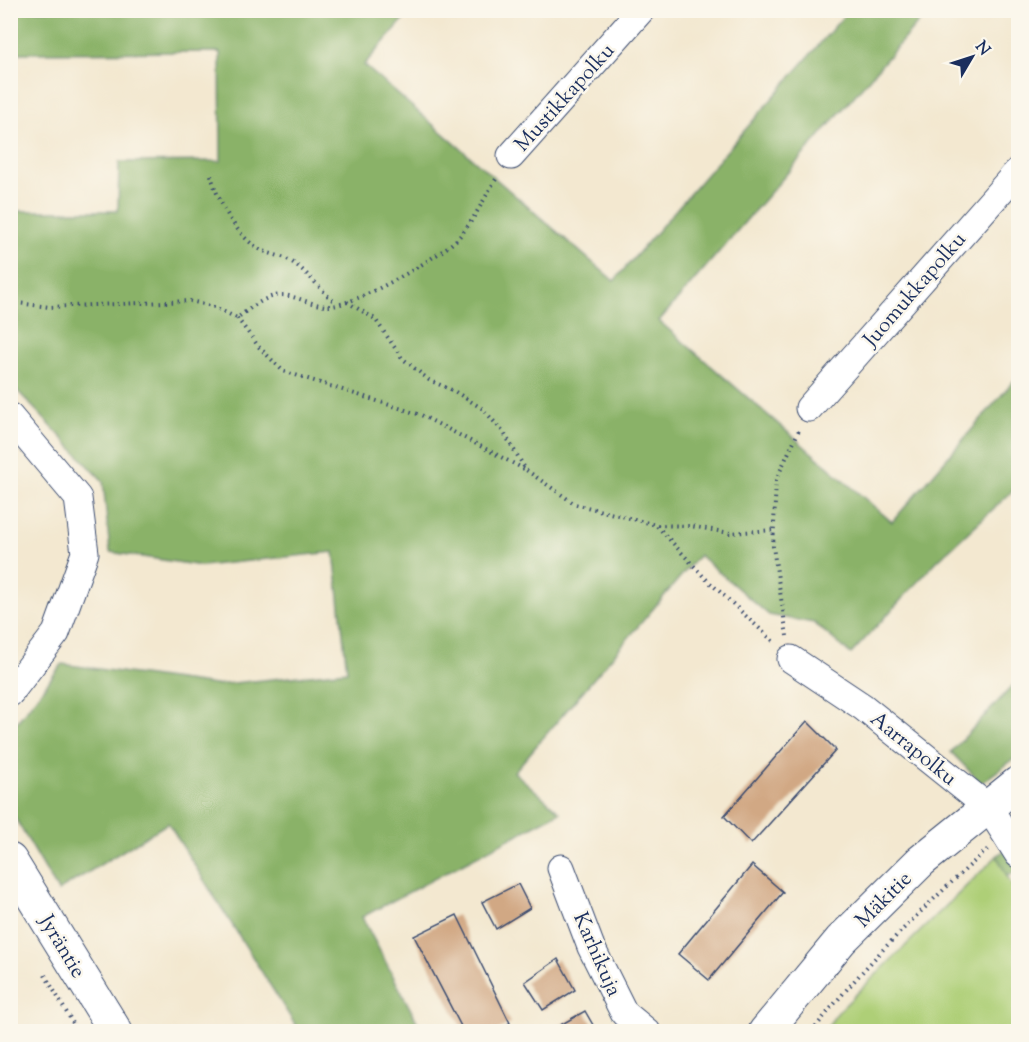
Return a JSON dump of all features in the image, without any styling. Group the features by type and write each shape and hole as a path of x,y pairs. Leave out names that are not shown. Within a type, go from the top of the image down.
{"street":[{"name":"Mustikkapolku","path":"511,156 641,10"},
{"name":"Juomukkapolku","path":"809,408 1018,171"},
{"path":"10,417 78,498 86,553 56,633 10,693"},
{"name":"Aarrapolku","path":"791,659 863,707 1004,832"},
{"name":"Mäkitie","path":"765,1032 841,940 921,861 1004,832 1018,783"},
{"name":"Jyräntie","path":"10,860 116,1032"},
{"name":"Karhikuja","path":"561,868 591,947 624,1013 647,1032"}],"path":[{"path":"237,318 266,298 286,295 330,306 337,304 425,263 458,238 511,156"},
{"path":"211,175 219,198 241,234 256,247 289,260 303,270 337,304"},
{"path":"10,302 49,307 190,301 212,306 237,318 259,347 283,371 421,415 526,470 575,504 656,525 690,526 730,533 774,530"},
{"path":"347,301 375,319 402,358 429,380 454,391 483,409 504,433 526,470"},
{"path":"791,659 773,546 776,480 809,408"},
{"path":"656,525 705,578 791,659"},
{"path":"812,1032 833,1004 940,892 1004,832"}],"green space":[{"path":"11,10 411,11 364,65 614,281 848,11 928,11 659,321 892,522 1018,376 1018,486 937,561 851,654 814,623 769,615 699,555 514,772 560,812 362,917 422,1031 299,1031 168,823 58,891 11,811 10,731 62,664 215,685 347,671 334,552 202,566 110,552 103,481 11,384 11,211 118,211 119,162 221,161 220,52 11,53"},
{"path":"1018,680 1018,756 981,783 951,752"},
{"path":"1018,839 1018,871 1007,876 997,856"},
{"path":"997,856 1018,898 1018,1027 1010,1032 824,1031 838,1012"}],"building":[{"path":"807,721 836,750 751,844 724,816"},
{"path":"752,865 783,892 709,980 678,954"},
{"path":"518,884 530,908 496,929 482,902"},
{"path":"457,915 510,1023 495,1032 464,1032 414,936"},
{"path":"558,959 575,990 543,1010 525,982"},
{"path":"585,1011 597,1032 548,1032"}]}
